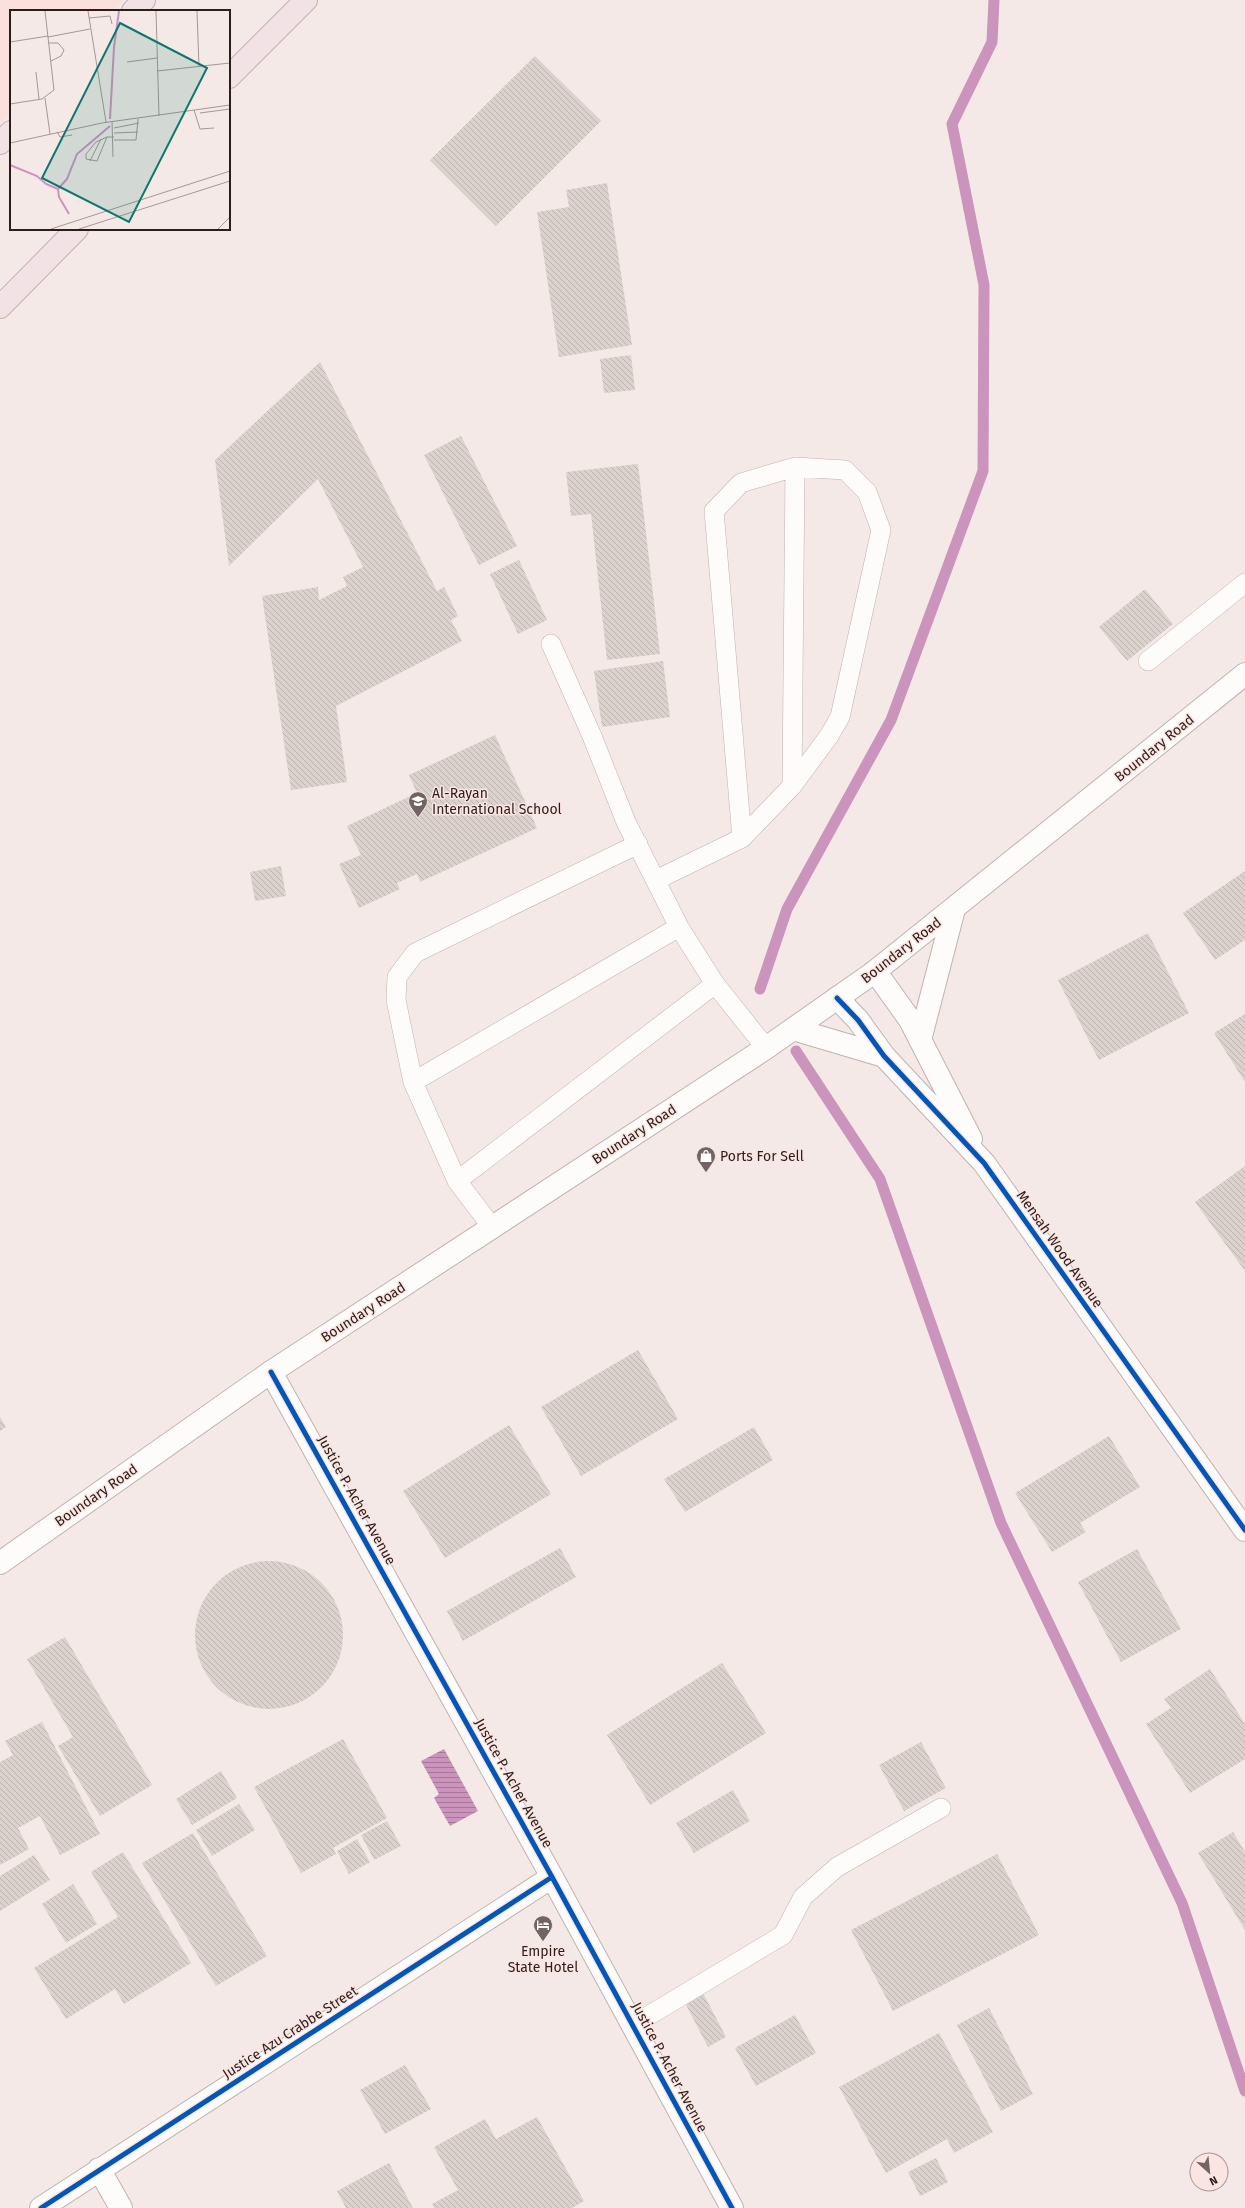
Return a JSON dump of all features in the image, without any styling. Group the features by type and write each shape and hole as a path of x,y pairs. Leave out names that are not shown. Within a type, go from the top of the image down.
{"highway":[{"path":"134,10 144,0"},
{"path":"230,76 306,0"},
{"path":"0,143 10,133"},
{"path":"0,306 76,230"}],"street":[{"name":"Boundary Road","path":"0,1563 271,1372 766,1048 873,973 1245,674"},
{"path":"920,1040 954,908"},
{"name":"Mensah Wood Avenue","path":"873,973 880,978 910,1020 984,1163"},
{"name":"Mensah Wood Avenue","path":"837,998 858,1020 884,1056 984,1163 1245,1530"},
{"path":"792,1029 884,1056"},
{"name":"Justice P. Acher Avenue","path":"271,1372 552,1877 732,2208"},
{"name":"Justice Azu Crabbe Street","path":"41,2208 99,2169 552,1877"},
{"path":"99,2169 121,2208"}],"lane":[{"path":"792,786 794,467"},
{"path":"656,880 742,838 792,786 830,736 840,718 881,530 867,492 845,470 794,467 741,483 714,512 742,838"},
{"path":"1148,661 1245,583"},
{"path":"551,644 626,822 679,928 716,984 766,1048"},
{"path":"492,1227 457,1181 413,1082 396,1000 397,977 415,953 638,844"},
{"path":"413,1082 679,928"},
{"path":"457,1181 716,984"},
{"path":"633,2025 783,1935 803,1897 837,1867 941,1808"}],"shaded area":[{"path":"0,0 124,0 114,10 10,10 10,114 0,124"},
{"path":"444,1749 478,1811 450,1826 434,1798 439,1794 421,1761"}],"building":[{"path":"535,56 601,121 496,226 430,160"},
{"path":"607,183 632,345 559,357 537,212 569,207 566,190"},
{"path":"631,355 635,390 604,393 600,359"},
{"path":"320,362 437,591 444,587 458,616 451,620 462,641 336,706 347,782 291,790 262,596 318,587 319,600 347,586 343,577 363,567 318,479 229,566 215,460"},
{"path":"461,436 517,546 479,565 424,455"},
{"path":"638,464 660,654 607,660 591,514 571,516 566,472"},
{"path":"519,560 547,620 518,634 490,574"},
{"path":"1145,589 1173,624 1127,661 1099,627"},
{"path":"663,661 670,717 602,727 594,671"},
{"path":"495,735 537,828 420,882 417,874 397,883 400,889 359,908 339,864 361,855 347,826 417,793 409,775"},
{"path":"281,866 286,896 255,901 250,872"},
{"path":"1245,871 1245,940 1215,960 1183,913"},
{"path":"1148,933 1189,1013 1099,1060 1058,980"},
{"path":"1245,1014 1245,1082 1214,1033"},
{"path":"1245,1166 1245,1271 1195,1202"},
{"path":"638,1350 678,1419 581,1476 541,1407"},
{"path":"0,1417 6,1427 0,1431"},
{"path":"509,1425 551,1494 445,1558 403,1491"},
{"path":"754,1427 773,1460 685,1512 664,1479"},
{"path":"1109,1436 1140,1487 1080,1523 1086,1532 1052,1552 1015,1493"},
{"path":"560,1548 576,1577 463,1641 447,1611"},
{"path":"1137,1549 1181,1629 1121,1662 1078,1582"},
{"path":"269,1561 283,1563 304,1570 316,1578 326,1588 337,1607 343,1635 341,1649 334,1670 326,1682 316,1692 297,1703 269,1709 255,1707 234,1700 222,1692 212,1682 201,1663 195,1635 197,1621 204,1600 212,1588 222,1578 241,1567"},
{"path":"65,1637 152,1785 100,1816 58,1746 73,1737 27,1659"},
{"path":"722,1663 766,1733 650,1805 607,1735"},
{"path":"1210,1669 1245,1724 1245,1759 1190,1793 1146,1724 1171,1708 1164,1699"},
{"path":"42,1722 100,1834 60,1855 40,1816 18,1828 29,1849 0,1865 0,1762 13,1755 5,1741"},
{"path":"343,1739 387,1818 333,1848 336,1854 301,1873 254,1787"},
{"path":"921,1742 946,1788 904,1811 879,1765"},
{"path":"221,1771 237,1798 192,1825 176,1799"},
{"path":"733,1790 750,1821 694,1853 676,1823"},
{"path":"239,1804 255,1830 212,1856 196,1830"},
{"path":"387,1821 401,1846 374,1860 361,1835"},
{"path":"1233,1832 1245,1852 1245,1930 1198,1853"},
{"path":"193,1833 267,1956 216,1986 142,1863"},
{"path":"357,1839 370,1862 349,1874 337,1851"},
{"path":"123,1852 191,1963 124,2004 115,1989 66,2019 34,1968 118,1917 91,1872"},
{"path":"997,1854 1039,1935 893,2011 851,1930"},
{"path":"34,1855 50,1880 0,1911 0,1876"},
{"path":"73,1884 97,1924 66,1943 42,1904"},
{"path":"703,1993 726,2037 708,2047 685,2003"},
{"path":"989,2008 1033,2094 1001,2111 957,2025"},
{"path":"795,2015 816,2053 756,2086 735,2048"},
{"path":"939,2033 993,2132 954,2153 947,2139 886,2173 839,2087"},
{"path":"405,2065 431,2109 385,2134 360,2090"},
{"path":"537,2117 584,2201 572,2208 434,2208 432,2204 458,2190 434,2147 485,2119 496,2139"},
{"path":"936,2158 948,2182 920,2196 908,2172"},
{"path":"389,2163 413,2208 346,2208 337,2191"}],"waterway":[{"path":"760,989 787,909 891,720 983,471 984,285 952,124 992,42 994,0"},
{"path":"796,1051 880,1179 1001,1523 1182,1903 1245,2091"}],"cycle path":[{"path":"837,998 858,1020 884,1056 984,1163 1245,1530"},
{"path":"271,1372 552,1877 732,2208"},
{"path":"41,2208 552,1877"}],"place":[{"name":"Al-Rayan International School","path":"418,818"},
{"name":"Ports For Sell","path":"706,1173"},
{"name":"Empire State Hotel","path":"543,1942"}]}
